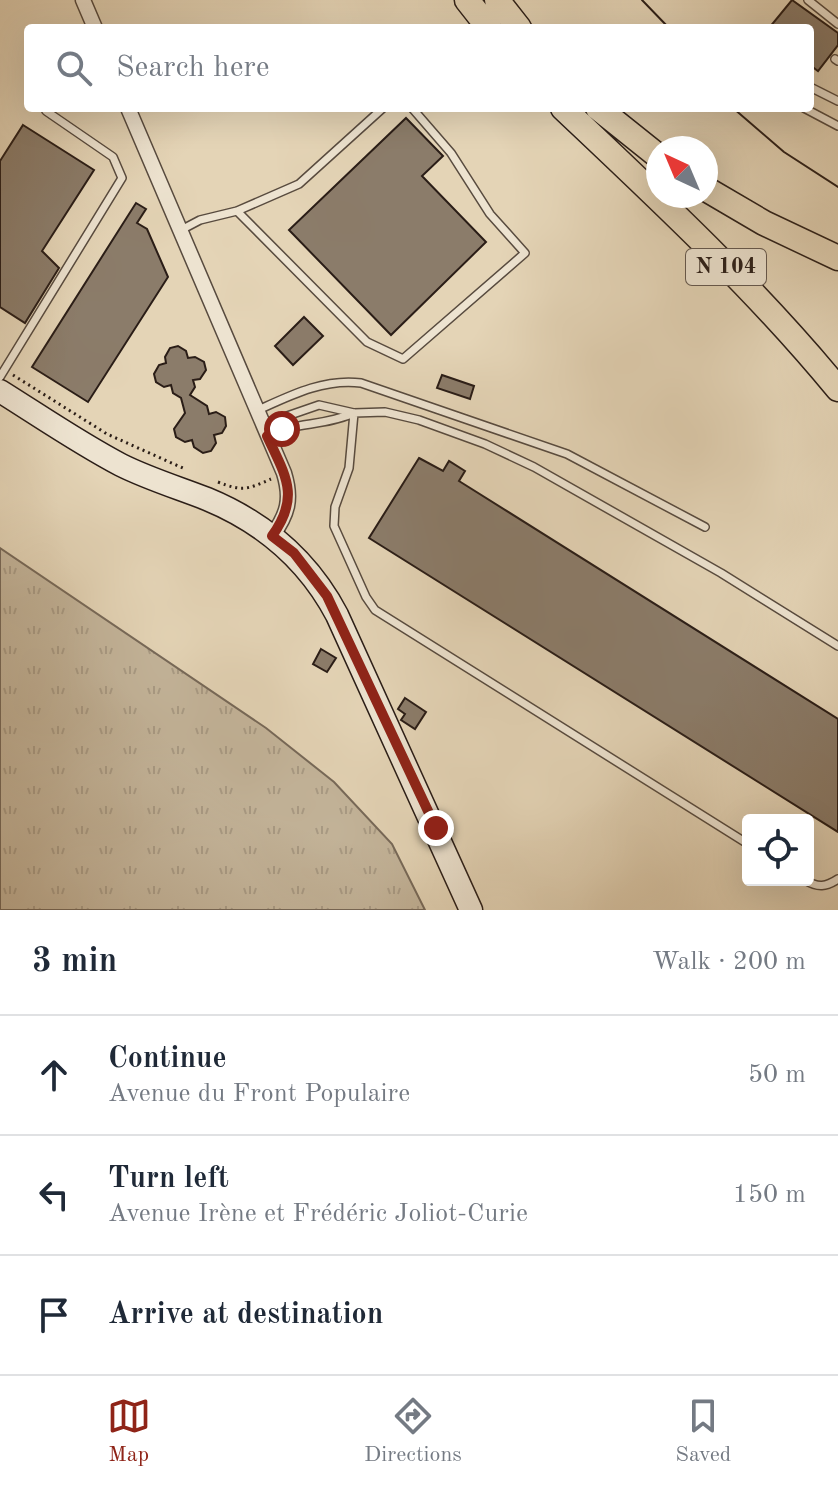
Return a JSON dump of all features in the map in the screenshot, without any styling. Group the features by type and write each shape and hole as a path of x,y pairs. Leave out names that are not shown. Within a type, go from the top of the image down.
{"highway":[{"path":"467,0 486,24"},
{"path":"497,0 516,24"},
{"name":"N 104","path":"567,112 707,246 838,389"},
{"path":"603,112 646,146"},
{"name":"N 104","path":"718,196 764,223 838,258"},
{"path":"764,223 780,243 838,277"}],"main road":[{"path":"1,379 122,465 224,506 272,536 303,563 327,596 471,910"}],"street":[{"path":"83,0 93,24"},
{"path":"130,112 289,491 289,505 272,536"}],"lane":[{"path":"808,0 838,24"},
{"path":"814,89 838,101"},
{"path":"1,379 122,178 113,157 47,112"},
{"path":"179,231 200,220 237,211 299,184 379,112"},
{"path":"237,211 367,342 403,359 525,253 490,214 451,153 415,112"},
{"path":"812,112 838,126"},
{"path":"262,424 324,383 361,383 567,454 705,527"},
{"path":"262,424 319,405 354,413 385,412 419,420 485,444 534,467 721,573 838,646"},
{"path":"262,424 282,429 318,425 354,413"},
{"path":"354,413 349,468 335,507 334,526 375,610 742,840"},
{"path":"814,885 823,886 838,879"}],"path":[{"path":"1,379 107,434 189,471"},
{"path":"213,480 246,489 276,477"}],"green space":[{"path":"0,548 266,728 334,782 392,844 425,910 0,910"}],"building":[{"path":"792,0 838,33 838,45 818,71 814,68 814,24 772,24"},
{"path":"406,118 443,156 422,176 486,242 391,335 289,230"},
{"path":"23,125 94,170 42,251 59,268 25,323 0,307 0,161"},
{"path":"136,203 146,209 137,223 147,229 168,277 88,402 32,367"},
{"path":"304,317 323,336 293,365 275,346"},
{"path":"178,346 186,351 188,358 195,357 204,362 206,370 200,379 193,380 195,387 190,395 207,406 209,414 216,412 225,417 226,426 222,433 214,435 216,443 211,451 203,453 194,447 192,440 185,442 176,437 174,429 185,413 181,398 173,393 171,385 164,387 156,382 154,374 159,365 166,363 165,357 170,348"},
{"path":"442,375 474,386 470,399 437,388"},
{"path":"419,458 443,471 449,461 465,471 459,481 838,719 838,832 814,814 809,814 369,538"},
{"path":"321,649 336,658 327,672 313,664"},
{"path":"405,698 426,712 415,729 401,720 405,714 398,709"}],"tram line":[{"path":"642,0 665,24"},
{"path":"738,112 784,152 838,187"}],"route":[{"path":"282,429 267,436 289,491 289,505 272,536 294,553 320,583 436,828"}]}
